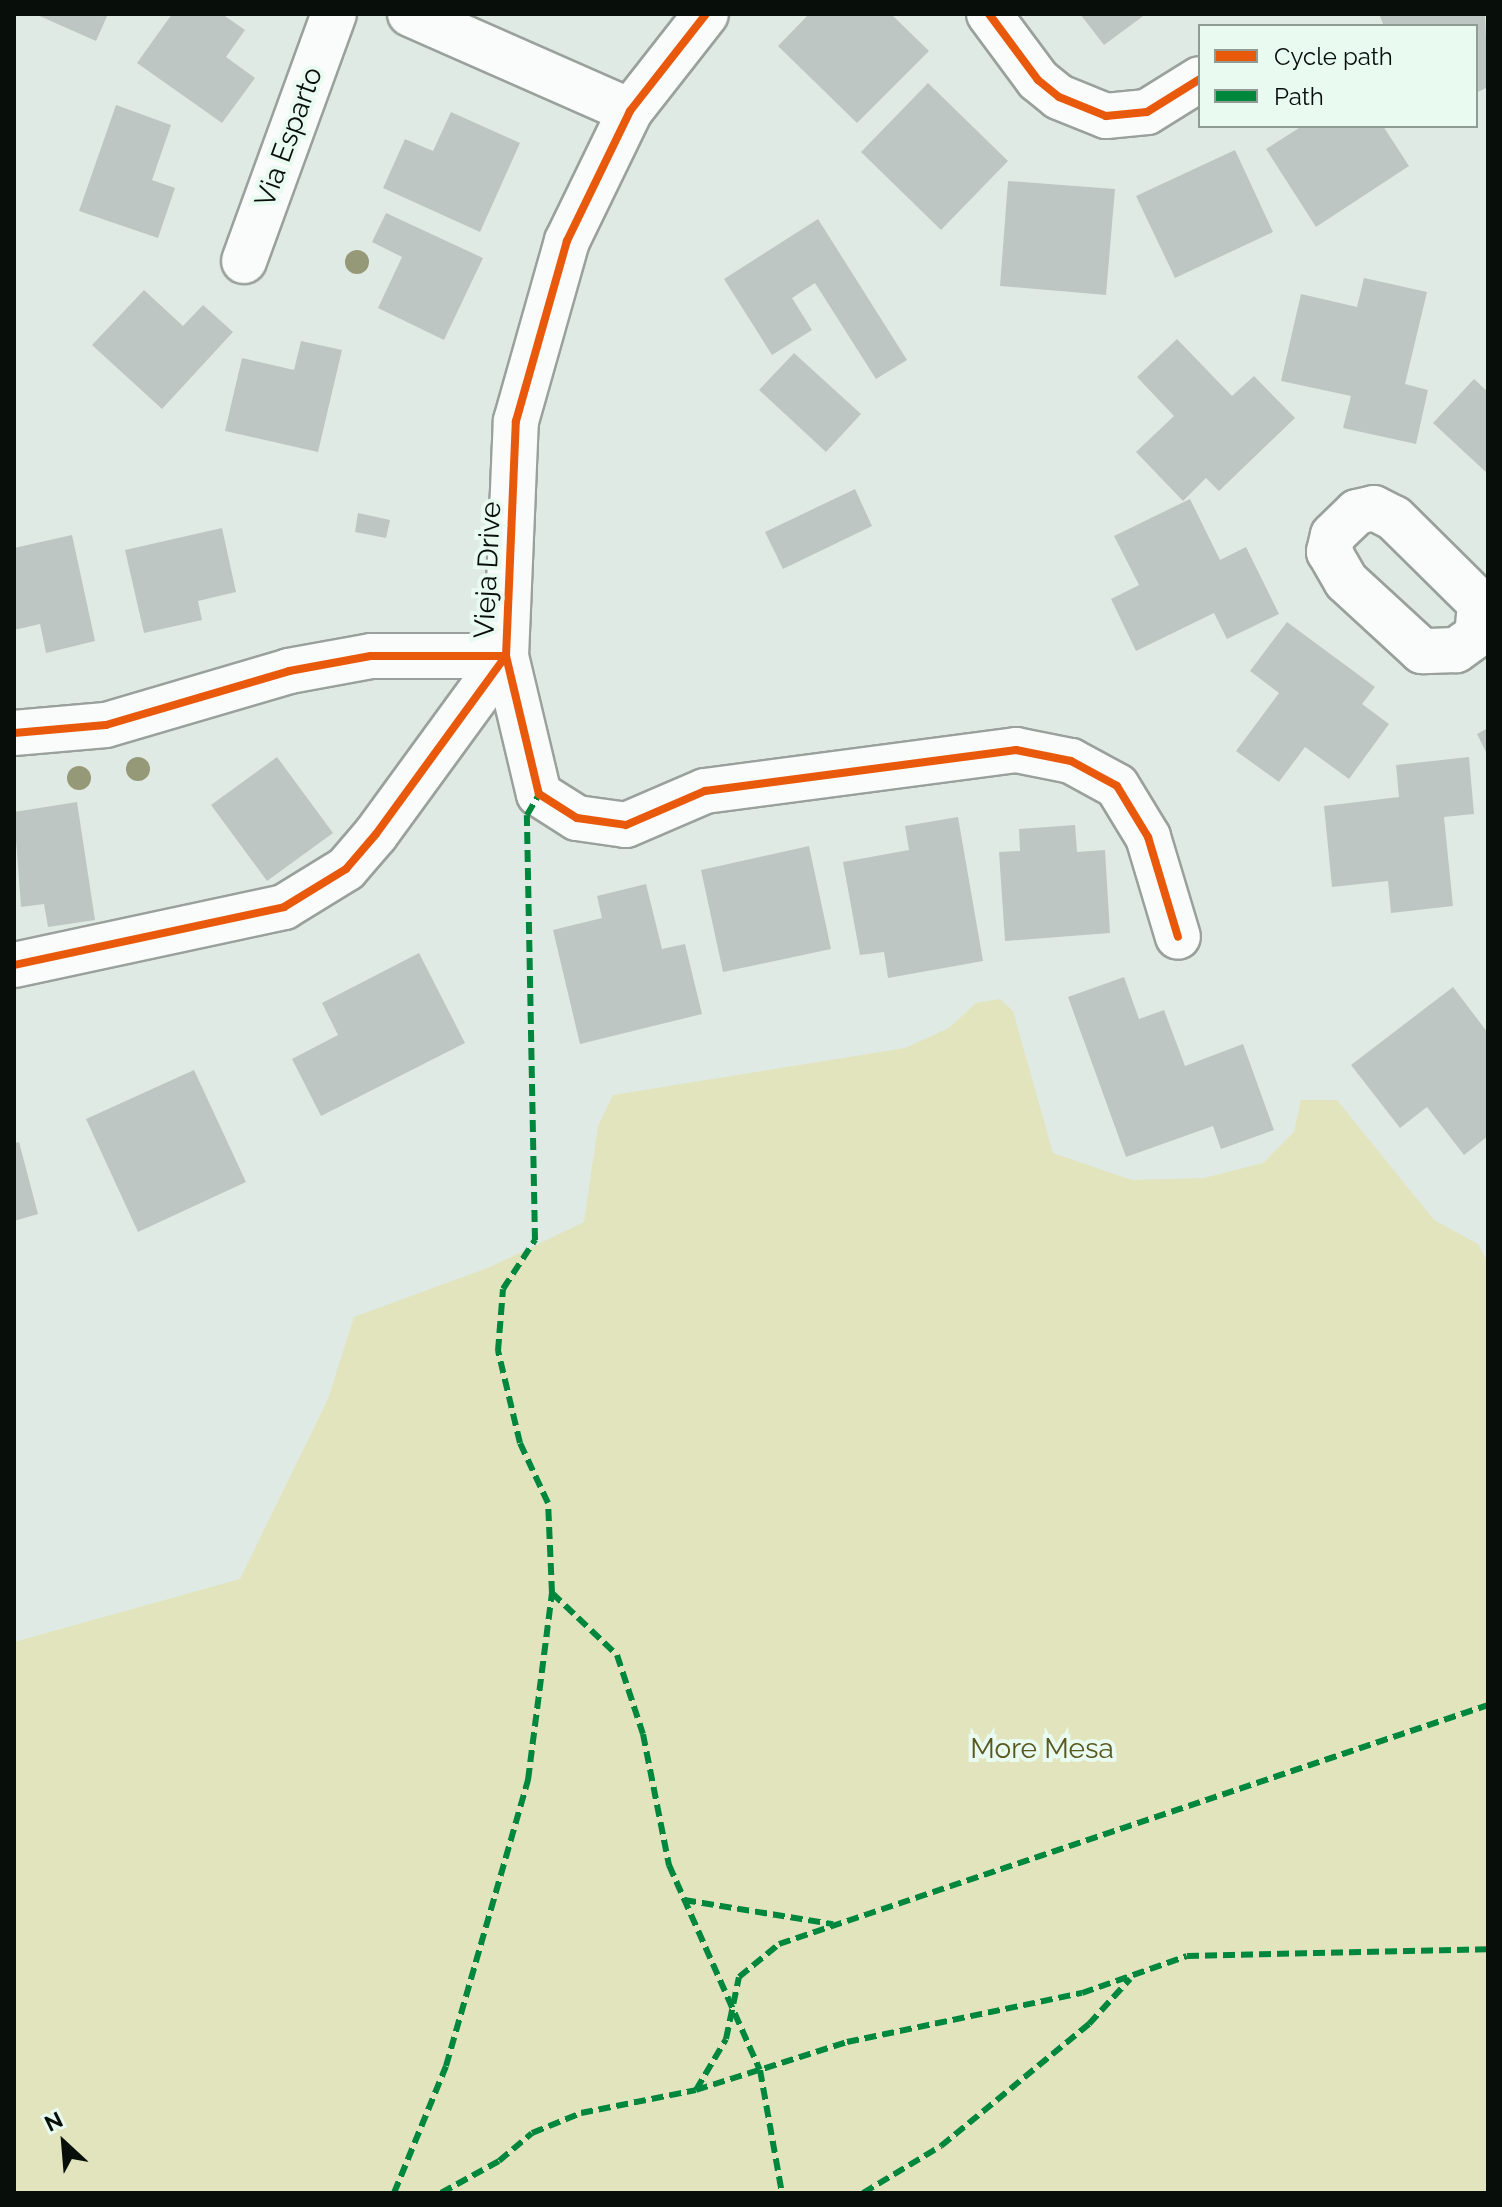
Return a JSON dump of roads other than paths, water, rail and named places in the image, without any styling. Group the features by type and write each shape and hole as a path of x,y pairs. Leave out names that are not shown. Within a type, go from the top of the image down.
{"street":[{"name":"Via Esparto","path":"244,261 334,14"},
{"path":"410,14 630,111"},
{"name":"Vieja Drive","path":"14,965 284,907 346,869 506,656 516,421 567,241 630,111 706,14"},
{"path":"989,14 1038,80 1059,97 1106,116 1147,112 1198,80"},
{"path":"14,733 106,725 289,671 371,656 506,656 539,794 577,818 626,825 705,791 1016,750 1057,758 1117,786 1148,837 1178,937"}],"park label":[{"name":"More Mesa","path":"1042,1749"}]}
